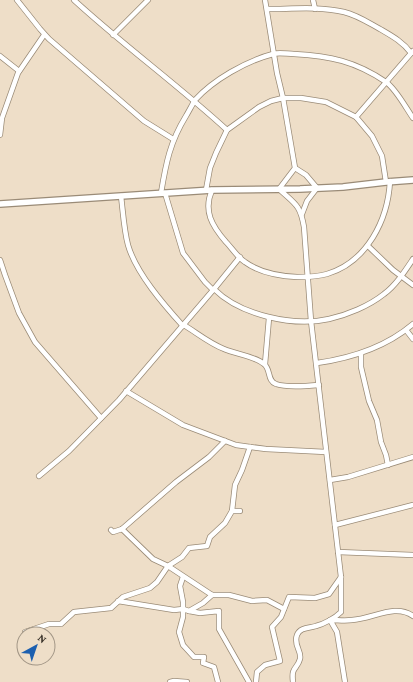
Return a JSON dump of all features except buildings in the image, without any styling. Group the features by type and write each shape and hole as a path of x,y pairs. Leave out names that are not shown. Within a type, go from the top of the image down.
{"street":[{"path":"17,0 44,35 144,121 173,139"},
{"path":"74,0 113,35 195,101 227,130"},
{"path":"113,35 148,0"},
{"path":"265,0 295,168 279,189"},
{"path":"313,0 315,9"},
{"path":"267,9 330,9 345,12 363,20 405,44 412,52 356,117"},
{"path":"0,135 2,118 19,71 44,35"},
{"path":"413,118 387,82 352,64 337,58 316,55 274,53 232,71 214,84 195,101 173,139 165,169 163,193 183,253 205,282 222,297 256,314 269,318 311,321 328,319 349,313 383,295 401,276 413,259"},
{"path":"0,56 19,71"},
{"path":"283,98 301,98 326,102 356,117 372,136 382,156 388,181 389,195 381,222 375,235 368,246 352,260 340,269 326,274 308,277 288,277 269,274 253,267 240,257 216,231 210,216 208,200 210,168 227,130 259,107 271,101 283,98"},
{"path":"295,168 306,175 317,188"},
{"path":"0,204 209,190 343,187 388,181 413,180"},
{"path":"293,682 293,669 300,660 296,642 297,634 303,629 317,626 330,620 341,612 341,577 326,452 320,385 311,321 302,214 304,206 317,188"},
{"path":"279,189 297,205 302,214"},
{"path":"121,196 128,245 137,264 165,306 183,326 224,349 266,364"},
{"path":"368,246 393,270 413,285"},
{"path":"39,476 69,451 101,418 110,411 214,290 240,257"},
{"path":"0,260 4,275 19,313 35,342 101,418"},
{"path":"269,318 266,364 271,381 274,384 320,385"},
{"path":"317,363 332,361 361,353 389,342 413,324"},
{"path":"406,330 413,339"},
{"path":"361,353 362,368 369,401 377,420 381,442 388,465"},
{"path":"126,391 183,425 236,445 250,448 326,452"},
{"path":"111,530 113,532 122,529 176,482 210,457 225,441"},
{"path":"44,626 50,624 61,624 74,612 111,608 123,597 150,588 168,566 182,557 189,548 207,546 210,536 225,523 232,511 235,485 250,448"},
{"path":"330,480 348,477 413,457"},
{"path":"335,525 413,506"},
{"path":"232,511 240,511"},
{"path":"122,529 153,559 168,566 212,595 229,595 252,600 267,600 284,610"},
{"path":"338,552 413,555"},
{"path":"183,576 180,586 183,609 179,632 183,645 194,657 204,657 203,663 214,667 218,682"},
{"path":"256,682 257,672 265,665 280,661 272,627 281,617 289,597 315,598 329,594 341,577"},
{"path":"189,611 203,603 212,595"},
{"path":"118,601 174,610 183,609 200,613 219,611 219,629 249,682"},
{"path":"330,620 353,620 389,611 406,611 413,616"},
{"path":"330,620 338,632 345,682"},
{"path":"170,682 187,682"}]}
